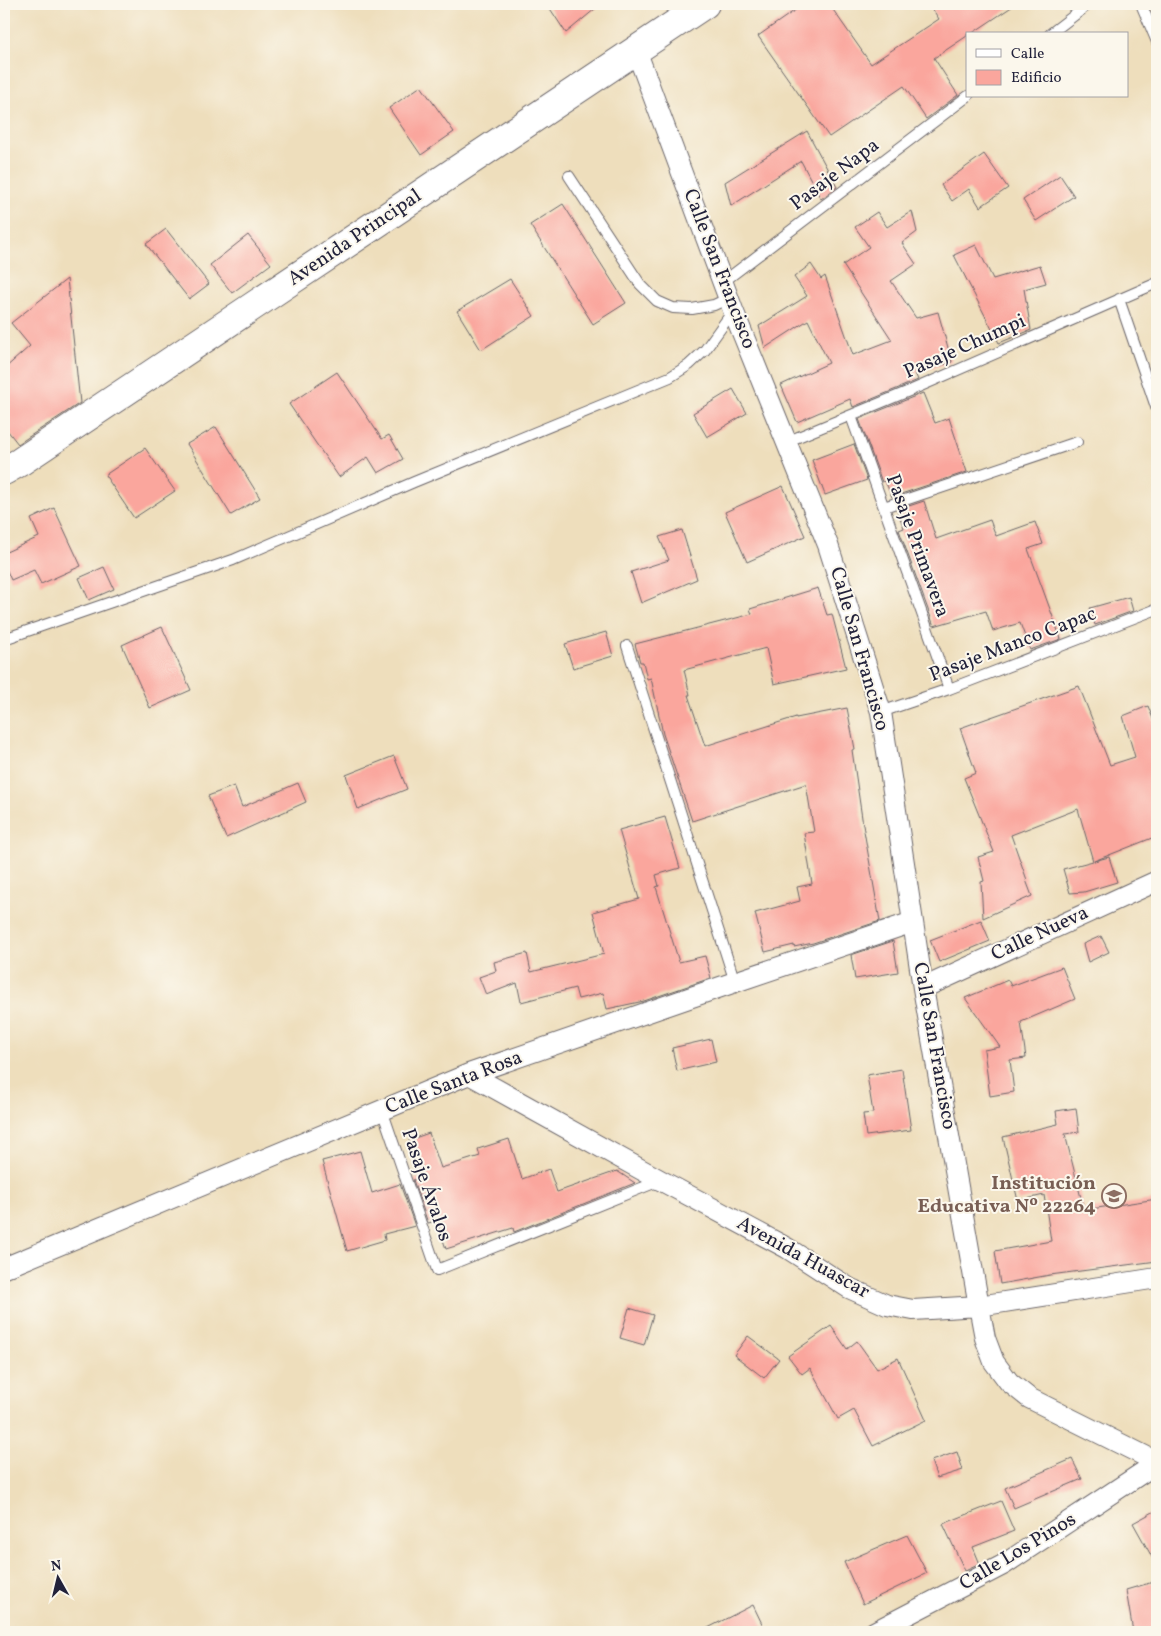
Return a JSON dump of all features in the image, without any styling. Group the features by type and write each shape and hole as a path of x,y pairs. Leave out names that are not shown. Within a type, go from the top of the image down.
{"main road":[{"name":"Avenida Principal","path":"4,471 705,4"}],"street":[{"name":"Calle San Francisco","path":"636,50 729,297 828,545 881,712 923,988 979,1306"},
{"name":"Calle Nueva","path":"923,988 1157,881"},
{"name":"Calle Santa Rosa","path":"4,1268 469,1074 913,922"},
{"name":"Avenida Huascar","path":"469,1074 787,1248 849,1288 887,1305 913,1310 979,1306 1157,1278"},
{"path":"979,1306 985,1338 994,1362 1009,1382 1030,1398 1157,1462"},
{"name":"Calle Los Pinos","path":"874,1632 1003,1565 1157,1462"}],"lane":[{"path":"1053,32 1090,4"},
{"path":"1141,4 1157,42"},
{"name":"Pasaje Napa","path":"729,297 966,98"},
{"path":"569,176 640,284 657,301 673,308 692,310 714,305 729,297"},
{"name":"Pasaje Chumpi","path":"786,442 851,416 1157,282"},
{"path":"4,639 234,560 414,482 670,378 689,365 705,350 729,297"},
{"path":"1119,299 1157,410"},
{"name":"Pasaje Primavera","path":"851,416 949,689"},
{"path":"884,507 1077,442"},
{"name":"Pasaje Manco Capac","path":"881,712 949,689 1157,609"},
{"path":"627,646 735,982"},
{"name":"Pasaje Ávalos","path":"382,1110 437,1270 660,1180"}],"building":[{"path":"547,4 601,4 566,33"},
{"path":"804,4 829,4 871,64 939,19 929,4 1016,4 974,32 966,32 966,37 934,58 958,95 926,119 904,86 829,137 758,36"},
{"path":"421,86 454,132 421,155 389,108"},
{"path":"807,131 837,187 821,199 801,161 731,206 725,182"},
{"path":"984,154 1008,188 980,207 969,189 952,201 941,185"},
{"path":"1060,175 1074,196 1036,221 1023,200"},
{"path":"563,204 626,303 593,324 530,225"},
{"path":"912,211 917,232 902,243 916,264 891,281 916,318 938,312 952,362 915,373 918,380 853,407 850,399 797,422 781,385 829,363 808,320 765,348 759,326 807,296 794,277 811,264 821,279 825,276 853,355 892,340 843,265 869,247 855,227 877,212 887,227"},
{"path":"166,229 209,284 189,299 146,244"},
{"path":"248,235 271,264 232,293 210,265"},
{"path":"976,245 993,279 1040,265 1046,283 1024,289 1031,330 999,343 954,255"},
{"path":"67,279 80,403 18,444 4,426 4,369 30,346 11,323"},
{"path":"510,279 534,316 481,350 457,311"},
{"path":"337,372 382,439 389,435 403,459 378,473 368,457 339,477 289,404"},
{"path":"733,389 747,413 707,437 693,413"},
{"path":"923,393 935,423 949,418 967,472 892,497 885,481 882,482 859,419"},
{"path":"216,427 260,498 231,515 187,444"},
{"path":"854,444 867,480 825,495 812,460"},
{"path":"145,448 175,491 134,518 105,475"},
{"path":"783,486 805,536 747,562 725,512"},
{"path":"924,501 936,539 990,520 996,536 1035,522 1043,544 1028,549 1061,639 1030,650 1020,623 993,631 986,611 934,626 899,530 904,528 897,510"},
{"path":"54,508 81,566 41,584 34,570 11,580 4,564 4,553 39,537 31,519"},
{"path":"682,530 697,579 641,603 631,572 669,560 659,537"},
{"path":"104,567 114,589 89,600 79,578"},
{"path":"818,588 827,615 832,614 846,668 774,684 766,648 684,670 690,695 688,695 705,746 796,717 847,708 855,749 852,750 863,825 880,921 813,943 794,947 794,945 765,952 755,913 800,901 797,887 812,884 804,833 814,832 806,784 692,821 663,734 651,678 647,679 643,662 640,662 635,644 752,614 750,609"},
{"path":"1129,597 1133,611 1095,625 1090,608"},
{"path":"162,627 191,690 150,708 122,645"},
{"path":"606,632 613,656 573,668 565,644"},
{"path":"1079,686 1110,765 1135,757 1123,716 1148,706 1157,729 1157,836 1094,861 1109,857 1117,882 1084,892 1070,893 1063,869 1093,861 1078,809 1011,835 1032,896 983,918 981,882 984,881 978,857 994,852 964,778 976,773 960,728"},
{"path":"394,756 407,789 358,809 346,775"},
{"path":"298,783 306,802 226,838 208,796 234,786 242,807"},
{"path":"665,817 680,868 656,875 659,886 656,887 679,962 705,956 711,978 644,1001 607,1009 603,993 578,999 575,988 521,1002 517,983 486,995 479,977 496,971 494,962 527,953 531,972 604,954 593,912 639,899 619,830"},
{"path":"981,920 990,941 939,962 930,940"},
{"path":"1101,936 1109,952 1088,962 1083,944"},
{"path":"893,941 898,972 855,979 851,955"},
{"path":"1062,967 1075,999 1021,1022 1026,1058 1010,1060 1014,1092 990,1096 984,1050 1000,1047 965,998 1008,980 1011,986"},
{"path":"711,1039 716,1062 677,1071 672,1048"},
{"path":"902,1069 911,1130 866,1136 863,1114 873,1113 867,1075"},
{"name":"Institución Educativa Nº 22264","path":"1076,1108 1079,1132 1065,1134 1084,1210 1157,1199 1157,1261 1050,1275 1000,1284 995,1251 1051,1241 1044,1195 1018,1201 1003,1137 1058,1124 1056,1111"},
{"path":"429,1133 441,1168 480,1156 478,1149 509,1139 522,1179 549,1169 557,1192 617,1171 635,1183 514,1232 513,1228 446,1249 437,1221 428,1223 413,1180 423,1177 409,1140"},
{"path":"360,1151 372,1193 400,1184 415,1226 384,1234 385,1240 347,1251 322,1161"},
{"path":"629,1308 653,1315 644,1345 620,1338"},
{"path":"831,1326 847,1349 857,1341 877,1369 898,1358 926,1420 873,1446 854,1410 838,1419 810,1368 802,1374 788,1356"},
{"path":"748,1336 779,1359 764,1378 734,1355"},
{"path":"957,1452 963,1470 937,1478 931,1461"},
{"path":"1072,1459 1082,1479 1014,1508 1005,1488"},
{"path":"1001,1501 1014,1531 973,1547 980,1564 965,1571 943,1524"},
{"path":"1157,1510 1157,1566 1133,1523"},
{"path":"907,1535 927,1573 863,1604 844,1562"},
{"path":"1153,1582 1157,1591 1157,1632 1133,1632 1126,1590"},
{"path":"753,1605 766,1632 700,1632"}],"place":[{"name":"Institución Educativa Nº 22264","path":"1114,1196"}]}
